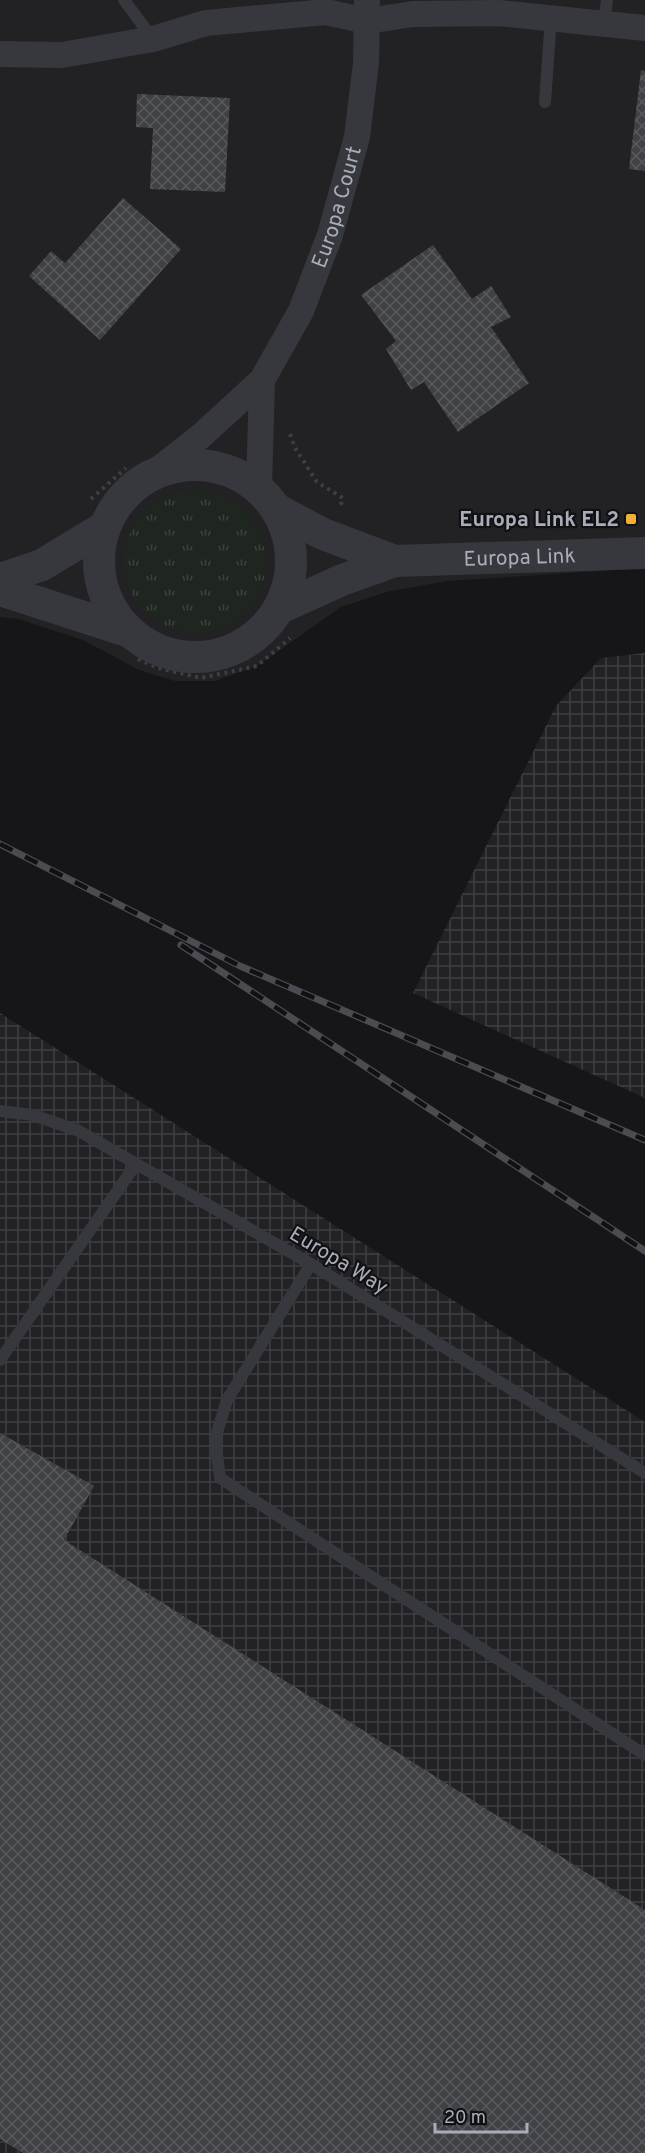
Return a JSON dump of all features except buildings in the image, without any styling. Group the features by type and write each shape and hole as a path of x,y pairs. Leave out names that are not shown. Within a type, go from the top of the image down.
{"street":[{"path":"0,54 62,55 153,39 206,23 367,10 413,14 499,13 551,17 601,14 645,28"},
{"name":"Europa Court","path":"154,473 201,436 262,380 301,311 333,224 357,137 366,63 367,10"},
{"name":"Europa Court","path":"262,380 268,499"},
{"path":"181,465 209,465 236,474 268,499 287,532 292,558 289,584 280,608 261,632 237,648 209,657 179,657 151,648 127,631 110,609 100,583 98,555 103,528 115,506 132,486 154,473 181,465"},
{"name":"Europa Link","path":"268,499 323,534 395,561"},
{"path":"0,579 42,565 103,528"},
{"name":"Europa Link","path":"280,608 342,580 395,561 645,553"},
{"path":"0,590 127,631"}],"lane":[{"path":"124,0 153,39"},
{"path":"545,102 551,17"},
{"name":"Europa Way","path":"0,1111 33,1115 79,1131 311,1264 645,1473"},
{"path":"0,1360 136,1164"},
{"path":"311,1264 227,1400 215,1439 220,1478 645,1755"}],"shaded area":[{"path":"0,0 645,0 645,568 448,581 390,591 341,607 257,666 215,681 175,681 139,670 83,640 18,619 0,617"},
{"path":"645,653 645,1098 413,993 556,706 601,658"},
{"path":"0,1013 645,1422 645,2153 0,2153"}],"green space":[{"path":"195,491 222,496 245,512 261,535 266,562 261,589 245,612 222,628 195,633 168,628 145,612 129,589 124,562 129,535 145,512 168,496"}],"railway":[{"path":"0,844 240,966 645,1140"},
{"path":"181,945 645,1251"}],"place":[{"name":"Europa Link EL2","path":"631,519"}]}
